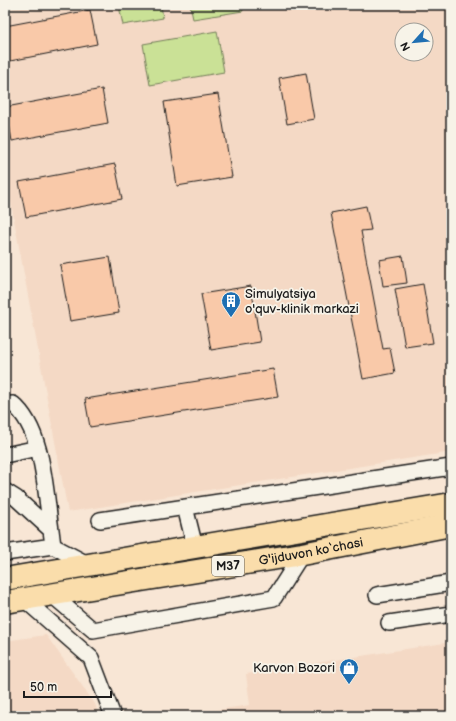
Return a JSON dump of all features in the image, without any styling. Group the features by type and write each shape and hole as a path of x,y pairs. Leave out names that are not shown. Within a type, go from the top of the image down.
{"highway":[{"name":"G'ijduvon ko‘chasi","path":"5,579 451,504"},
{"name":"G'ijduvon ko‘chasi","path":"14,600 302,554 451,525"}],"lane":[{"path":"5,405 13,404 22,412 38,448 53,546"},
{"path":"5,455 38,448"},
{"path":"100,520 451,467"},
{"path":"5,491 16,498 51,530"},
{"path":"185,507 195,547"},
{"path":"5,553 53,546 89,565"},
{"path":"52,595 93,630 274,598 302,554"},
{"path":"377,595 451,583"},
{"path":"14,600 91,658 113,716"},
{"path":"389,623 451,614"}],"shaded area":[{"path":"35,5 451,5 451,452 68,512 5,171 5,10"},
{"path":"46,635 95,704 99,716 5,716 5,641"},
{"name":"Karvon Bozori","path":"451,642 451,716 178,716 250,705 246,674"}],"green space":[{"path":"161,5 163,18 123,25 119,6"},
{"path":"190,5 242,5 243,11 193,19"},
{"path":"217,31 224,72 150,85 143,44"}],"building":[{"path":"90,10 97,44 5,62 5,26"},
{"path":"306,73 314,119 287,124 279,78"},
{"path":"102,89 108,123 12,141 6,107"},
{"path":"218,94 232,177 177,186 164,102"},
{"path":"115,164 122,199 26,217 19,182"},
{"path":"366,206 371,230 361,231 383,349 390,348 395,373 363,379 331,213"},
{"path":"403,256 407,283 383,286 379,260"},
{"path":"110,257 119,313 70,321 60,265"},
{"path":"423,284 433,343 405,347 395,289"},
{"name":"Simulyatsiya o'quv-klinik markazi","path":"251,286 260,342 211,350 201,294"},
{"path":"273,369 278,397 90,427 85,399"}],"place":[{"name":"Simulyatsiya o'quv-klinik markazi","path":"231,318"},
{"name":"Karvon Bozori","path":"349,685"}]}
